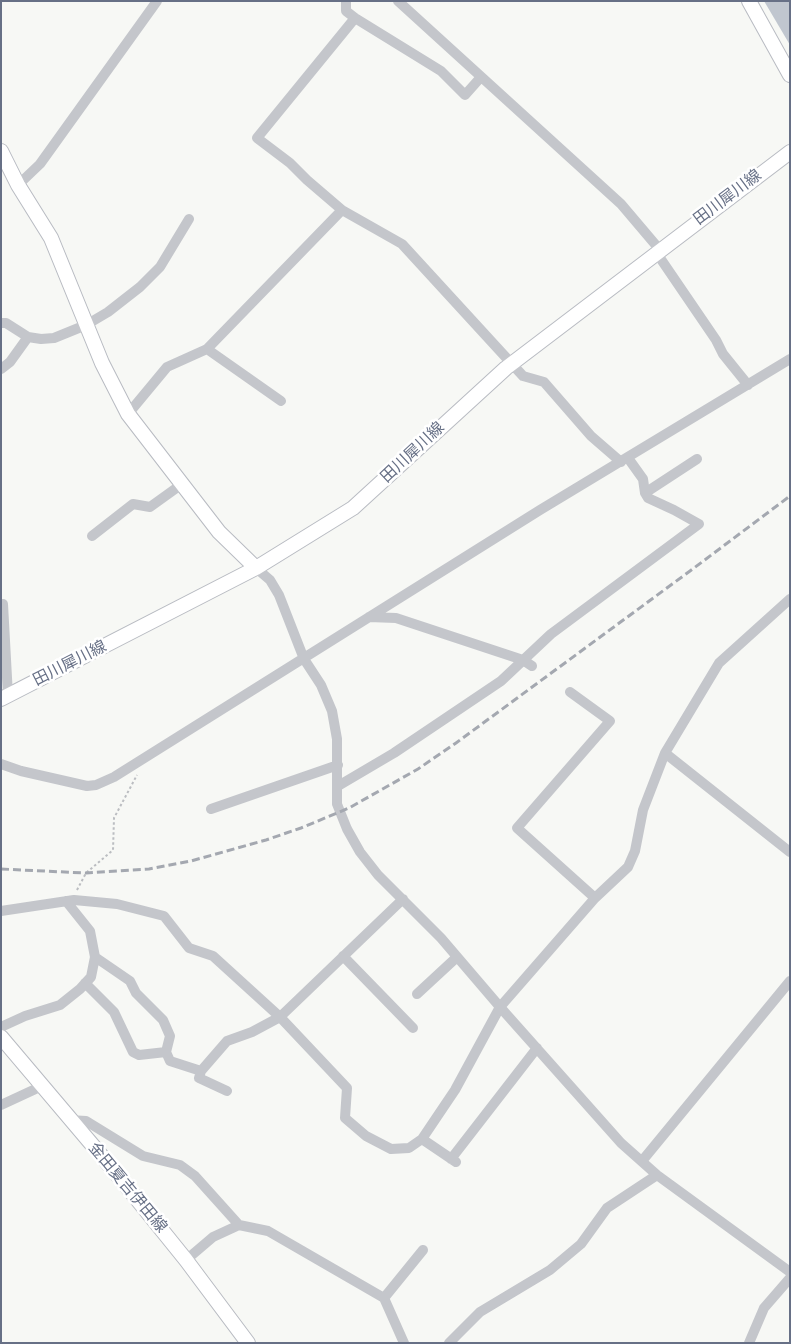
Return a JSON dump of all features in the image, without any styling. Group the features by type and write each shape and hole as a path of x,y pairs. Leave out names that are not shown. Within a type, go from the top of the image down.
{"main road":[{"path":"749,1 790,74"},
{"path":"1,151 18,185 51,238 102,363 128,414 219,532 256,568"},
{"name":"田川犀川線","path":"5,698 256,568 353,508 512,363 790,152"},
{"name":"金田夏吉伊田線","path":"1,1037 69,1120 111,1167 186,1260 248,1343"}],"street":[{"path":"18,185 40,164 157,1"},
{"path":"346,1 346,11 441,72 465,94 481,77"},
{"path":"398,1 621,204 658,251 716,340 723,354 748,385"},
{"path":"338,786 394,753 501,682 551,634 699,524 648,498 645,493 643,479 625,460 591,436 544,382 523,376 402,244 342,210 290,163 257,138 355,18"},
{"path":"128,414 167,368 207,349 342,210"},
{"path":"1,323 6,323 28,337 41,339 54,338 86,325 108,312 140,287 160,266 189,219"},
{"path":"1,369 10,362 28,337"},
{"path":"207,349 281,401"},
{"path":"1,764 21,771 87,786 96,785 114,777 304,660 369,617 790,359"},
{"path":"645,493 697,459"},
{"path":"92,536 133,504 150,507 182,484"},
{"path":"256,568 270,580 280,595 304,660 322,685 332,711 338,765 337,804 360,852 378,875 457,957 621,1143 657,1175 790,1272"},
{"path":"1,911 70,900 117,904 164,916 189,948 213,956 280,1017 347,1088 345,1118 366,1136 391,1149 408,1148 422,1139 455,1090 500,1007 595,898 628,867 635,852 643,810 665,753 719,663 789,601"},
{"path":"3,604 5,698"},
{"path":"369,617 396,618 523,660 532,666"},
{"path":"570,692 610,721 517,828 595,898"},
{"path":"665,753 790,852"},
{"path":"211,809 338,765"},
{"path":"227,1091 199,1078 201,1071 227,1042 252,1032 280,1017 403,899"},
{"path":"1,1027 25,1016 60,1006 91,976 95,958 90,931 70,900"},
{"path":"343,956 413,1028"},
{"path":"417,994 457,957"},
{"path":"95,958 130,981 136,993 163,1020 170,1036 166,1052 170,1061 201,1071"},
{"path":"642,1162 790,981"},
{"path":"85,983 114,1012 133,1052 139,1055 166,1052"},
{"path":"422,1139 453,1161 537,1048"},
{"path":"1,1104 42,1086"},
{"path":"69,1120 86,1121 143,1156 180,1165 195,1176 239,1225 268,1232 384,1298 404,1343"},
{"path":"448,1343 480,1312 550,1270 581,1244 607,1208 657,1175"},
{"path":"186,1260 214,1237 239,1225"},
{"path":"384,1298 423,1250"},
{"path":"748,1343 764,1308 790,1278"}],"path":[{"path":"70,900 86,872 112,850 114,818 134,785 139,772 140,761"}],"shaded area":[{"path":"764,1 790,1 790,45"}],"railway":[{"path":"1,869 86,873 149,869 191,861 266,840 349,808 418,769 456,743 790,496"}]}
